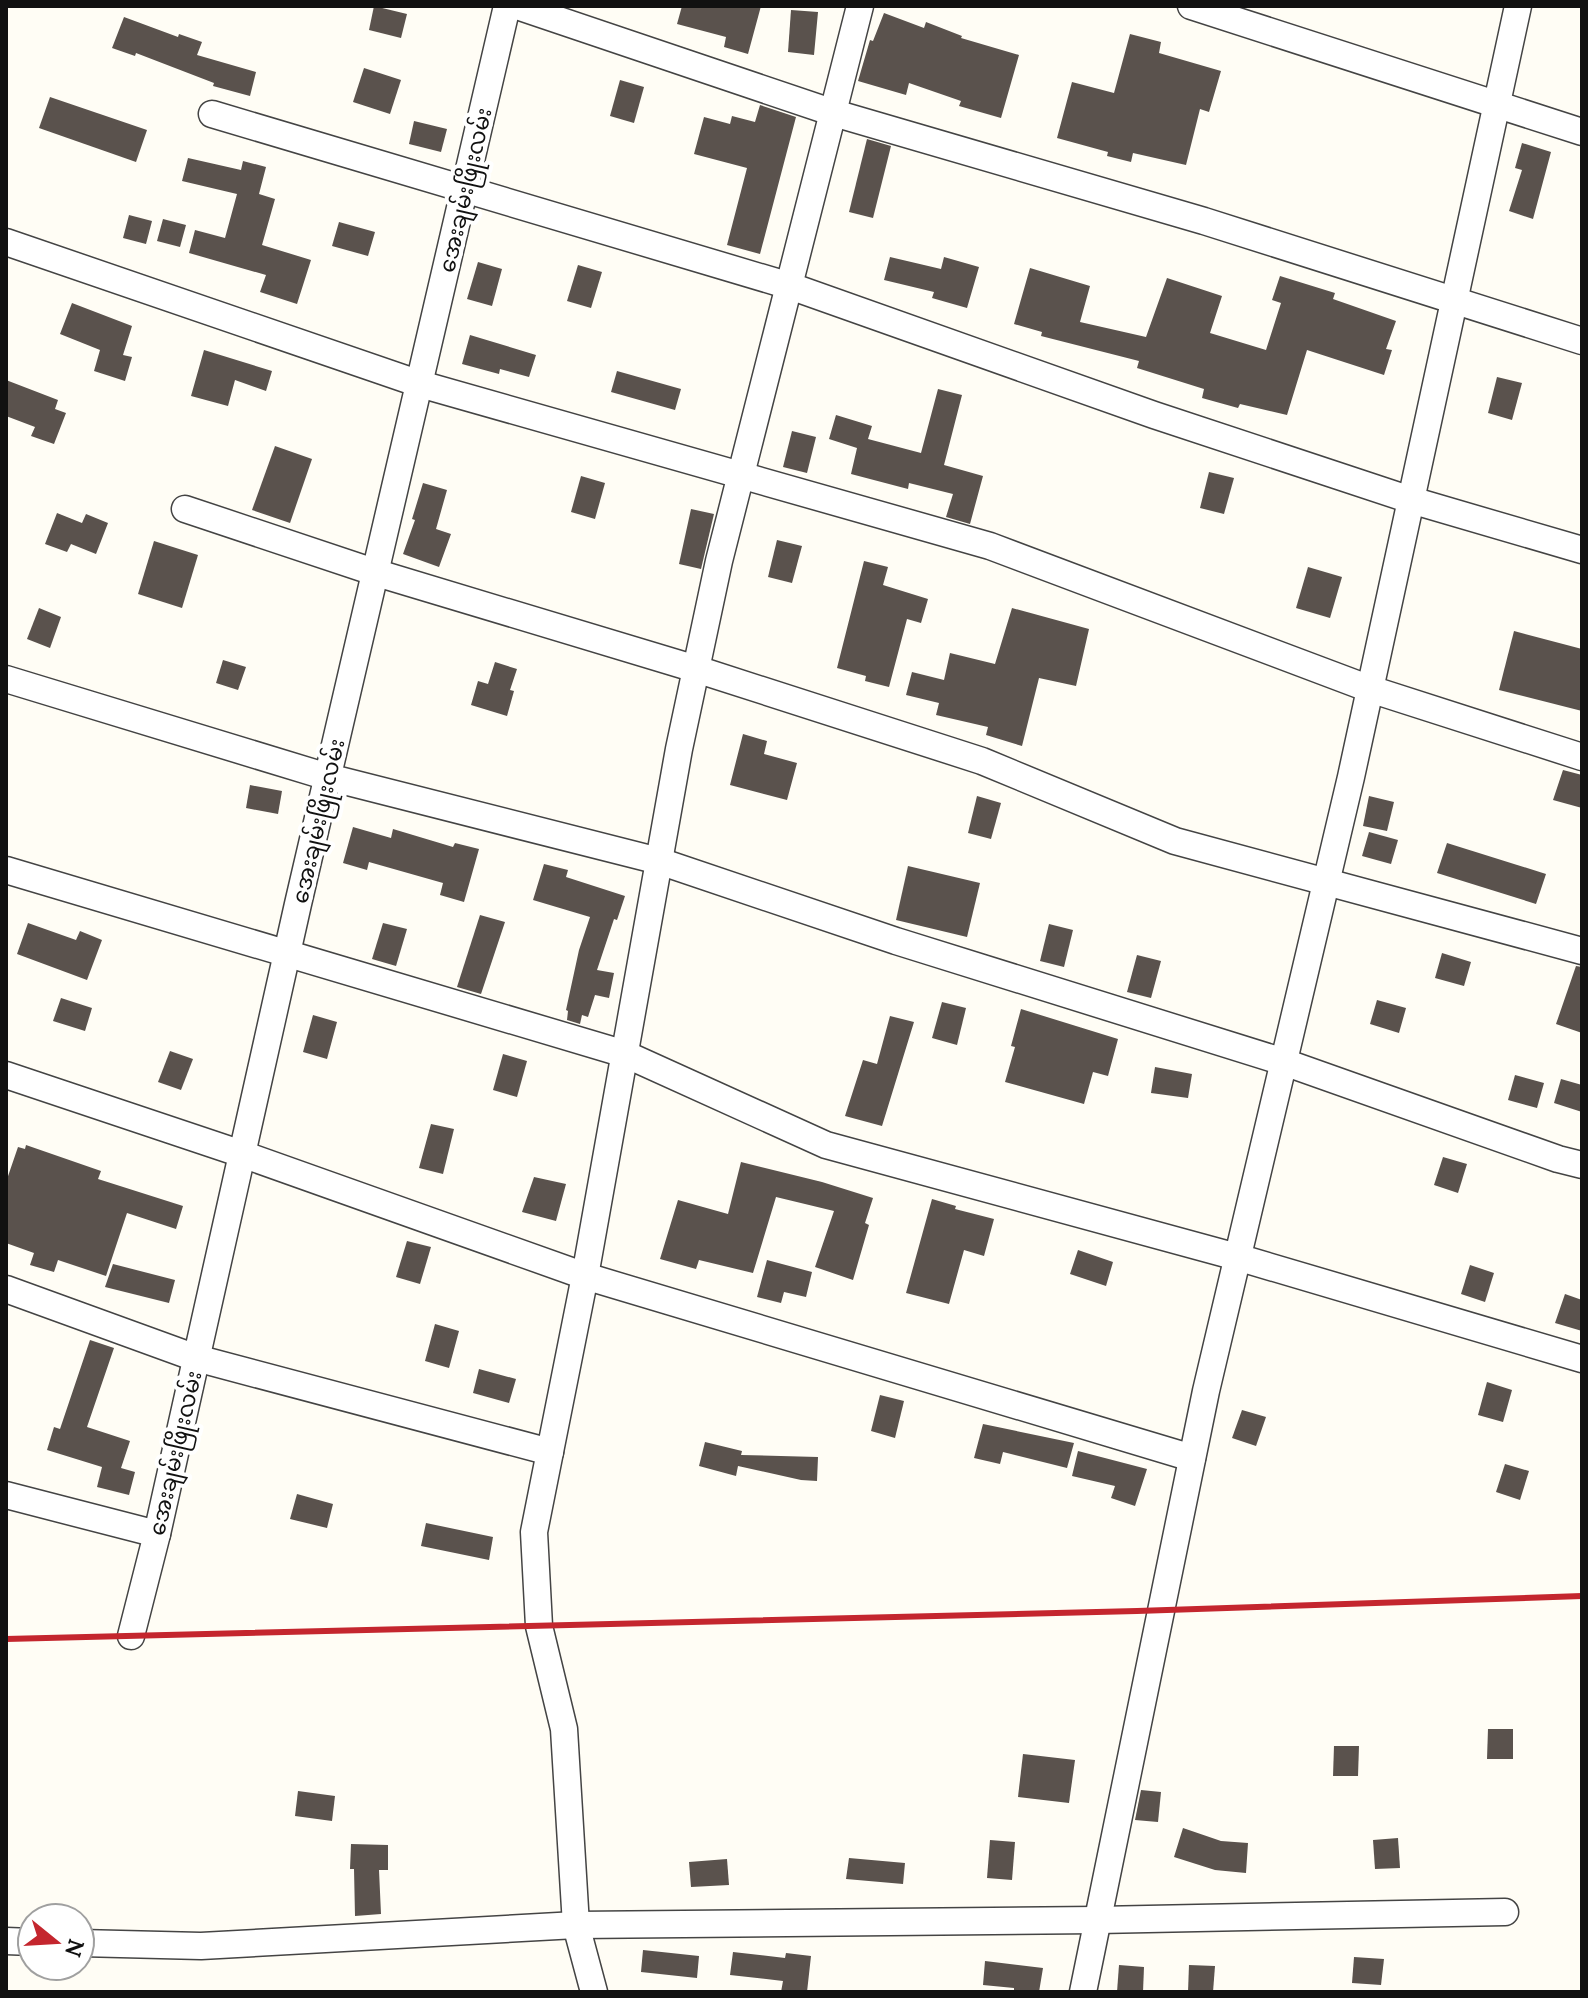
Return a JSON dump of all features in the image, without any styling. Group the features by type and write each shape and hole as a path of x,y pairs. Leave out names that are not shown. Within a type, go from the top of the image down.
{"street":[{"name":"အေးချမ်းဖြိုးလမ်း","path":"131,1636 157,1534 287,952 507,6"},
{"path":"517,6 834,113 1204,221 1454,303 1582,341"},
{"path":"594,1992 576,1925 564,1729 539,1626 534,1532 585,1276 659,861 719,561 860,6"},
{"path":"1191,6 1582,132"},
{"path":"1083,1992 1192,1458 1370,689 1518,6"},
{"path":"212,114 790,286 1154,415 1411,500 1582,550"},
{"path":"6,242 420,384 990,546 1370,689 1582,757"},
{"path":"185,509 377,573 696,669 982,761 1175,841 1582,951"},
{"path":"6,679 328,777 659,861 896,941 1284,1062 1582,1165"},
{"path":"6,870 625,1054 826,1145 1237,1257 1582,1359"},
{"path":"6,1075 242,1154 585,1276 1192,1458"},
{"path":"6,1289 196,1358 550,1452"},
{"path":"6,1495 157,1534"},
{"path":"96,1943 201,1946 576,1925 1505,1912"}],"building":[{"path":"374,6 407,14 401,38 369,30"},
{"path":"682,6 761,6 748,54 724,47 726,37 677,24"},
{"path":"791,10 818,12 814,55 788,52"},
{"path":"884,13 924,28 926,22 961,38 1019,55 1001,118 959,106 961,101 909,83 906,95 858,81 870,40 873,41"},
{"path":"124,17 178,37 179,34 202,42 197,55 256,72 250,96 213,86 214,83 136,53 135,56 112,48"},
{"path":"1130,34 1161,42 1159,53 1221,71 1209,112 1200,109 1186,165 1133,153 1131,162 1107,156 1108,152 1057,138 1072,82 1114,93"},
{"path":"364,68 401,80 390,114 353,102"},
{"path":"620,80 644,87 634,123 610,116"},
{"path":"50,97 147,130 136,162 39,128"},
{"path":"760,105 796,117 760,254 727,245 747,168 694,154 704,117 730,124 732,116 755,122"},
{"path":"414,121 447,129 441,152 409,144"},
{"path":"867,139 891,146 873,218 849,212"},
{"path":"1522,143 1551,152 1533,219 1509,211 1522,170 1515,168"},
{"path":"188,158 241,170 243,161 266,167 259,194 275,199 262,245 311,260 297,304 260,292 266,275 189,253 195,230 225,238 237,194 182,181"},
{"path":"129,215 152,221 146,244 123,238"},
{"path":"163,219 186,225 180,247 157,241"},
{"path":"339,222 375,232 368,256 332,246"},
{"path":"890,257 941,269 944,257 979,267 967,308 932,298 934,292 884,280"},
{"path":"478,262 502,269 492,306 467,299"},
{"path":"578,265 602,272 591,308 567,301"},
{"path":"1030,268 1090,286 1080,322 1146,337 1167,278 1222,296 1210,333 1266,350 1281,303 1272,300 1280,276 1335,293 1333,299 1396,321 1386,349 1392,350 1384,375 1307,350 1287,415 1240,404 1238,408 1202,398 1204,389 1137,368 1139,361 1041,336 1042,332 1014,324"},
{"path":"72,303 132,326 123,355 132,357 125,381 94,371 100,350 60,334"},
{"path":"470,335 536,355 529,377 500,369 499,374 462,364"},
{"path":"204,350 272,371 266,391 235,380 228,406 191,396"},
{"path":"617,371 681,389 675,410 611,392"},
{"path":"1497,377 1522,383 1512,420 1488,413"},
{"path":"6,380 58,400 55,409 66,413 54,444 31,436 35,427 6,416"},
{"path":"938,389 962,395 944,465 983,476 970,524 946,517 953,494 909,483 908,489 851,474 857,448 829,439 836,415 872,426 868,439 921,453"},
{"path":"792,431 816,437 807,473 783,467"},
{"path":"275,446 312,459 290,523 252,510"},
{"path":"1209,472 1234,478 1224,514 1200,508"},
{"path":"581,476 605,483 595,519 571,512"},
{"path":"423,483 447,490 436,529 451,534 439,567 403,554"},
{"path":"691,509 714,514 701,569 679,564"},
{"path":"57,513 82,523 86,514 108,523 96,554 71,544 67,552 45,544"},
{"path":"777,540 802,546 792,583 768,577"},
{"path":"154,541 198,555 182,608 138,594"},
{"path":"864,561 888,567 883,585 928,599 921,623 907,619 889,687 865,681 866,676 837,668"},
{"path":"1308,567 1342,577 1330,618 1296,608"},
{"path":"39,608 61,617 50,648 27,639"},
{"path":"1012,608 1089,629 1076,686 1039,678 1022,746 986,735 988,727 936,715 939,703 906,695 912,672 944,680 950,653 995,664"},
{"path":"1514,631 1582,649 1582,711 1499,690"},
{"path":"223,660 246,667 238,690 216,683"},
{"path":"495,662 517,669 510,690 514,691 507,716 471,705 478,681 488,684"},
{"path":"743,734 767,741 764,754 797,763 787,800 730,785"},
{"path":"1563,770 1582,775 1582,808 1553,800"},
{"path":"250,785 282,791 278,814 246,808"},
{"path":"977,796 1001,803 991,839 968,833"},
{"path":"1369,796 1394,802 1387,831 1363,826"},
{"path":"353,827 391,838 393,829 453,847 455,843 479,849 464,902 440,895 443,883 369,862 367,870 343,863"},
{"path":"1369,832 1398,840 1391,864 1362,856"},
{"path":"1447,843 1546,874 1536,904 1437,873"},
{"path":"544,864 568,870 566,877 625,896 597,970 614,973 609,998 595,995 588,1017 582,1015 580,1024 567,1020 566,1010 579,950 590,917 533,900"},
{"path":"908,866 980,883 967,937 896,920"},
{"path":"480,915 505,922 481,994 457,987"},
{"path":"28,923 76,940 80,931 102,940 87,980 17,954"},
{"path":"383,923 407,929 396,966 372,959"},
{"path":"1049,924 1073,930 1064,967 1040,961"},
{"path":"1442,953 1471,962 1464,986 1435,978"},
{"path":"1137,955 1161,961 1151,998 1127,992"},
{"path":"1576,966 1582,967 1582,1033 1556,1024"},
{"path":"61,998 92,1008 85,1031 53,1021"},
{"path":"1377,1000 1406,1008 1399,1033 1370,1024"},
{"path":"942,1002 966,1008 957,1045 932,1038"},
{"path":"1021,1009 1118,1039 1108,1076 1093,1072 1084,1104 1005,1082"},
{"path":"313,1015 337,1022 327,1059 303,1052"},
{"path":"890,1016 914,1022 882,1126 845,1116 863,1060 877,1064"},
{"path":"170,1051 193,1059 181,1090 158,1082"},
{"path":"503,1054 527,1061 517,1097 493,1090"},
{"path":"1155,1067 1192,1074 1188,1098 1151,1093"},
{"path":"1515,1075 1544,1083 1537,1108 1508,1100"},
{"path":"1561,1079 1582,1085 1582,1112 1554,1103"},
{"path":"431,1124 454,1129 443,1174 419,1168"},
{"path":"26,1145 101,1171 98,1179 183,1206 176,1229 127,1213 106,1276 58,1260 54,1272 30,1265 34,1253 6,1243 6,1182 18,1147 25,1149"},
{"path":"1443,1157 1467,1164 1458,1193 1434,1185"},
{"path":"741,1162 873,1198 865,1223 869,1225 853,1280 815,1267 834,1211 776,1197 753,1273 699,1260 696,1269 660,1259 678,1200 728,1214"},
{"path":"534,1177 566,1184 556,1221 522,1212"},
{"path":"932,1199 956,1206 955,1209 994,1219 984,1256 964,1250 949,1304 906,1293"},
{"path":"407,1241 431,1247 420,1284 396,1277"},
{"path":"1078,1250 1113,1262 1106,1286 1070,1274"},
{"path":"767,1260 812,1272 806,1297 784,1292 781,1303 757,1297"},
{"path":"113,1264 175,1280 169,1303 105,1287"},
{"path":"1470,1265 1494,1273 1485,1302 1461,1294"},
{"path":"1565,1294 1582,1300 1582,1331 1555,1323"},
{"path":"435,1324 459,1331 449,1368 425,1361"},
{"path":"90,1340 114,1348 87,1427 130,1441 121,1468 135,1472 129,1495 97,1487 102,1467 47,1450 54,1427 60,1429"},
{"path":"479,1369 516,1379 509,1403 473,1393"},
{"path":"1487,1382 1512,1390 1503,1422 1478,1415"},
{"path":"880,1395 904,1401 895,1438 871,1431"},
{"path":"1242,1410 1266,1417 1256,1446 1232,1438"},
{"path":"983,1424 1074,1443 1067,1468 1003,1452 1000,1464 974,1458"},
{"path":"705,1442 742,1451 741,1455 818,1457 817,1481 738,1466 736,1476 699,1466"},
{"path":"1078,1451 1147,1469 1135,1506 1111,1498 1115,1486 1072,1476"},
{"path":"1505,1464 1529,1471 1520,1500 1496,1492"},
{"path":"297,1494 333,1504 327,1528 290,1519"},
{"path":"426,1523 493,1537 489,1560 421,1546"},
{"path":"1488,1729 1513,1729 1513,1759 1487,1759"},
{"path":"1334,1746 1359,1746 1358,1776 1333,1776"},
{"path":"1023,1754 1075,1760 1069,1803 1018,1797"},
{"path":"1141,1790 1161,1792 1158,1822 1135,1820"},
{"path":"298,1791 335,1796 332,1821 295,1816"},
{"path":"1183,1828 1221,1841 1248,1843 1246,1873 1215,1870 1174,1857"},
{"path":"1398,1838 1400,1868 1375,1869 1373,1840"},
{"path":"990,1840 1015,1842 1012,1880 987,1878"},
{"path":"351,1844 388,1845 388,1870 379,1870 381,1914 355,1916"},
{"path":"849,1858 905,1863 903,1884 846,1879"},
{"path":"727,1859 729,1885 691,1887 689,1862"},
{"path":"643,1950 699,1956 697,1978 641,1972"},
{"path":"733,1952 785,1958 786,1953 811,1956 807,1992 781,1992 783,1981 730,1975"},
{"path":"1354,1957 1384,1959 1381,1985 1352,1983"},
{"path":"985,1961 1043,1968 1039,1992 1014,1992 1014,1988 983,1985"},
{"path":"1119,1965 1144,1967 1143,1992 1117,1992"},
{"path":"1189,1965 1215,1966 1213,1992 1188,1992"}],"railway":[{"path":"6,1639 1137,1611 1582,1596"}]}
